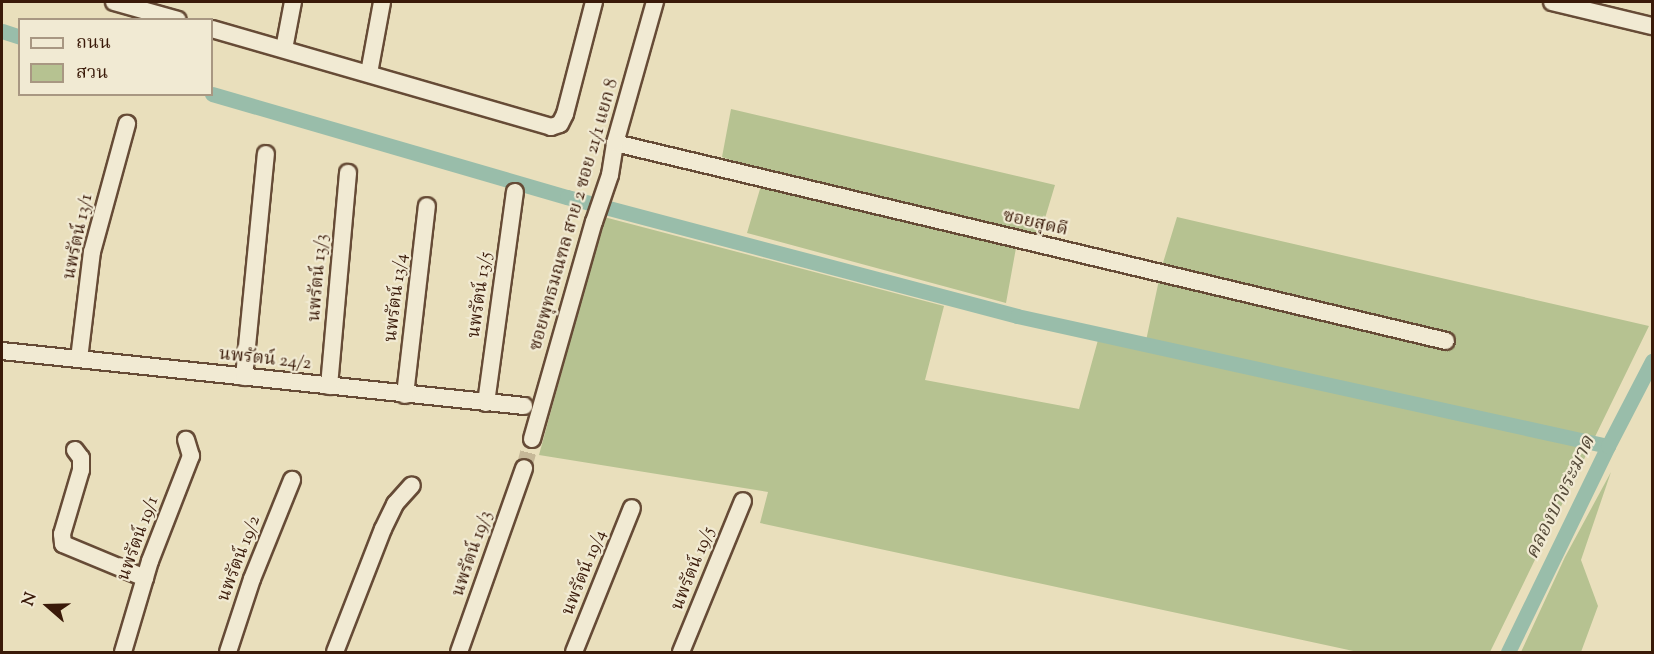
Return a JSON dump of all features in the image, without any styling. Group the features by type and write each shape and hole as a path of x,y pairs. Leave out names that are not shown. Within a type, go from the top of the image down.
{"street":[{"path":"114,2 171,18"},
{"path":"284,49 293,2"},
{"path":"369,73 382,2"},
{"path":"213,29 551,127 560,124 565,114 594,2"},
{"name":"ซอยพุทธมณฑล สาย 2 ซอย 21/1 แยก 8","path":"532,439 594,222 610,175 615,143 655,2"},
{"path":"1552,2 1653,26"},
{"name":"นพรัตน์ 13/1","path":"79,359 92,252 126,124"},
{"name":"ซอยสุดดี","path":"615,143 1446,341"},
{"path":"244,376 266,154"},
{"name":"นพรัตน์ 13/3","path":"329,387 348,173"},
{"name":"นพรัตน์ 13/5","path":"486,403 515,192"},
{"name":"นพรัตน์ 13/4","path":"405,395 427,206"},
{"name":"นพรัตน์ 24/2","path":"2,351 524,406"},
{"name":"นพรัตน์ 19/1","path":"123,652 145,578 191,456 186,440"},
{"path":"75,450 81,458 81,470 62,534 63,544 145,578"},
{"name":"นพรัตน์ 19/3","path":"459,652 524,468"},
{"name":"นพรัตน์ 19/2","path":"228,652 252,579 292,480"},
{"path":"335,652 383,529 395,504 412,485"},
{"name":"นพรัตน์ 19/5","path":"681,652 743,501"},
{"name":"นพรัตน์ 19/4","path":"574,652 632,508"}],"green space":[{"path":"731,109 1055,185 1040,235 1016,248 1006,303 747,233 765,172 722,157"},
{"path":"604,217 944,306 925,380 1079,409 1098,340 1144,350 1162,266 1177,217 1649,326 1490,652 1358,652 760,523 768,492 539,455"},
{"path":"1611,472 1581,560 1598,606 1581,652 1521,652 1565,557"}],"waterway":[{"path":"2,31 18,36"},
{"path":"213,94 567,197 1017,316 1608,446"},
{"name":"คลองบางระมาด","path":"1508,652 1652,361"}],"tunnel":[{"path":"524,468 532,439"}]}
